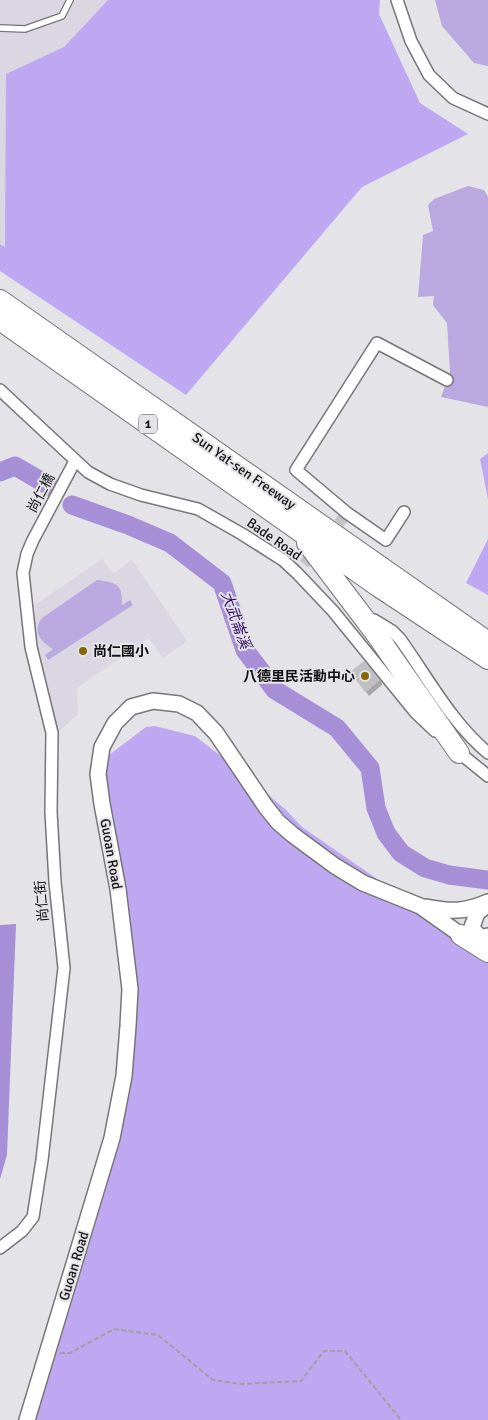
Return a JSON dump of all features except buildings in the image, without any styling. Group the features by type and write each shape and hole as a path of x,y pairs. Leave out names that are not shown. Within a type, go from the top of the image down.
{"highway":[{"name":"Sun Yat-sen Freeway","path":"0,300 488,642"},
{"name":"Sun Yat-sen Freeway","path":"0,320 379,587 488,659"},
{"path":"295,527 376,634 460,753"},
{"path":"389,574 417,586 458,609 488,630"}],"street":[{"path":"397,0 411,41 429,75 453,98 488,114"},
{"path":"404,512 386,540 345,515 296,470 377,343 447,380"},
{"name":"Bade Road","path":"0,390 88,472 110,484 142,495 183,505 211,516 282,560 300,568 332,611 416,713 488,776"},
{"name":"尚仁橋","path":"33,540 75,461"},
{"name":"尚仁街","path":"0,1248 22,1231 33,1217 42,1160 64,968 55,882 52,829 52,732 31,647 23,573 27,554 33,540"},
{"path":"332,611 348,615"},
{"path":"374,620 392,631 400,639 458,724 488,754"},
{"name":"Guoan Road","path":"27,1420 112,1138 124,1076 130,988 118,889 98,774 102,747 115,723 131,706 153,700 179,704 197,713 216,733 278,822 293,835 335,866 363,883 420,906 479,939"},
{"path":"420,906 444,911 463,911 488,903"},
{"path":"479,939 478,913 488,903"}],"lane":[{"path":"0,28 25,29 62,16 70,0"}],"path":[{"path":"47,1352 70,1353 114,1329 158,1335 213,1380 241,1384 301,1381 324,1351 345,1351 401,1420"}],"shaded area":[{"path":"0,0 155,0 25,269 0,256"},
{"path":"108,0 380,0 379,14 420,103 468,134 362,187 186,395 0,271 0,244 5,247 6,74 64,47"},
{"path":"435,0 488,0 488,66 474,63 442,26"},
{"path":"468,186 484,190 488,197 488,407 441,397 450,372 447,323 433,305 434,296 418,297 423,235 433,231 428,205 434,199"},
{"path":"488,453 488,499 480,459"},
{"path":"488,539 488,595 466,583"},
{"name":"尚仁國小","path":"102,559 113,574 132,560 187,641 163,658 149,638 77,688 78,714 56,734 34,644 35,605"},
{"path":"97,580 110,582 117,586 120,589 122,605 130,600 133,605 48,660 45,655 53,649 44,643 39,636 38,627 42,618"},
{"path":"155,726 195,736 239,770 286,810 302,827 488,959 488,1420 36,1420 106,1189 126,1106 137,1004 102,796 109,755 146,727"},
{"path":"16,924 7,1155 0,1179 0,925"}],"waterway":[{"name":"大武崙溪","path":"0,472 15,466 53,488"},
{"name":"大武崙溪","path":"72,505 128,525 170,543 222,583 245,650 275,690 337,728 370,768 376,808 386,833 401,853 425,868 449,875 488,880"}],"tunnel":[{"path":"328,536 344,517"},
{"path":"304,564 318,548"}],"place":[{"name":"尚仁國小","path":"83,651"},
{"name":"八德里民活動中心","path":"365,676"}]}
